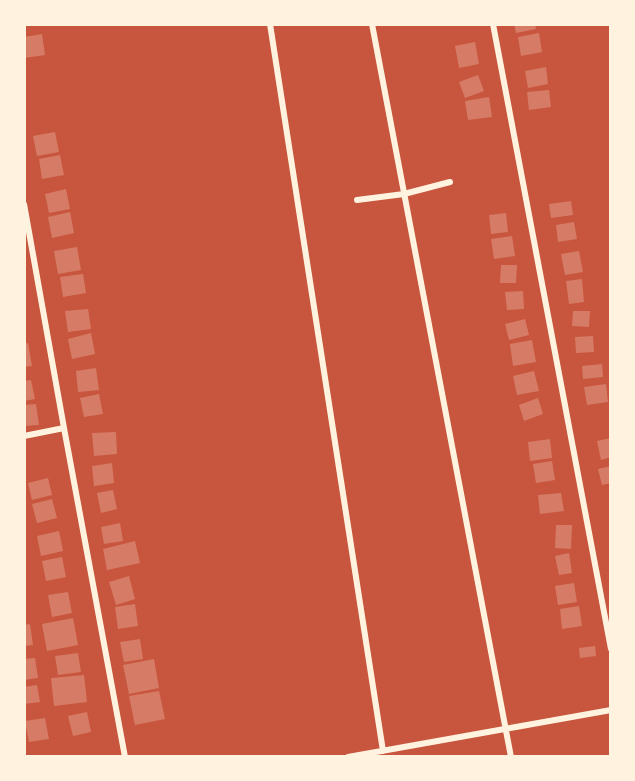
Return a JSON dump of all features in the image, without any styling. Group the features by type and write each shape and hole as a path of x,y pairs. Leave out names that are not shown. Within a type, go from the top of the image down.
{"street":[{"path":"270,24 382,751"},
{"path":"372,24 511,757"},
{"path":"494,24 611,649"},
{"path":"357,200 404,194 450,182"},
{"path":"24,204 125,757"},
{"path":"24,436 64,428"},
{"path":"348,757 611,710"}],"building":[{"path":"514,24 535,24 536,29 516,33"},
{"path":"539,33 542,52 521,56 518,37"},
{"path":"42,34 45,55 24,58 24,37"},
{"path":"475,42 479,64 459,68 455,46"},
{"path":"546,67 548,84 528,88 525,71"},
{"path":"478,75 484,91 465,98 459,82"},
{"path":"549,90 551,107 529,110 527,92"},
{"path":"489,97 492,117 468,120 465,101"},
{"path":"55,132 59,152 37,156 33,136"},
{"path":"60,155 64,175 42,179 39,159"},
{"path":"66,189 70,209 49,213 45,194"},
{"path":"571,201 573,215 551,218 549,204"},
{"path":"70,212 74,233 52,238 48,217"},
{"path":"506,213 508,232 491,234 489,215"},
{"path":"574,222 577,239 558,242 556,225"},
{"path":"512,236 515,256 494,259 491,239"},
{"path":"77,247 81,270 58,274 54,251"},
{"path":"579,251 583,272 565,275 561,254"},
{"path":"501,265 517,265 516,283 500,283"},
{"path":"83,274 86,293 63,297 60,277"},
{"path":"582,279 584,302 569,304 566,281"},
{"path":"523,291 524,309 507,310 505,292"},
{"path":"88,309 91,329 68,332 65,311"},
{"path":"573,311 590,311 589,327 572,326"},
{"path":"525,319 529,335 509,340 505,324"},
{"path":"91,333 95,354 72,359 68,339"},
{"path":"593,336 594,352 576,353 575,337"},
{"path":"532,340 536,362 513,366 510,344"},
{"path":"28,343 32,366 24,367 24,344"},
{"path":"602,364 603,377 583,379 582,366"},
{"path":"96,368 99,390 78,392 76,371"},
{"path":"534,371 539,391 517,395 513,376"},
{"path":"31,380 35,399 24,401 24,381"},
{"path":"606,384 608,402 587,405 584,387"},
{"path":"99,394 103,414 84,417 80,398"},
{"path":"538,398 543,414 524,421 519,405"},
{"path":"36,404 39,425 24,426 24,405"},
{"path":"116,432 117,454 94,456 92,433"},
{"path":"611,438 611,457 601,460 597,441"},
{"path":"550,439 552,458 530,461 528,442"},
{"path":"552,461 555,480 536,483 533,464"},
{"path":"112,463 114,483 94,486 92,466"},
{"path":"611,466 611,483 602,485 598,469"},
{"path":"48,478 52,495 32,500 28,483"},
{"path":"113,490 117,509 101,513 97,493"},
{"path":"561,493 564,511 540,514 538,495"},
{"path":"52,499 57,518 37,523 32,504"},
{"path":"120,523 123,541 104,544 101,527"},
{"path":"556,525 572,525 571,549 555,548"},
{"path":"59,531 63,551 41,556 37,536"},
{"path":"135,541 140,563 107,570 103,549"},
{"path":"569,553 572,573 559,575 555,556"},
{"path":"62,557 66,577 46,581 42,561"},
{"path":"129,576 135,599 116,605 109,582"},
{"path":"574,583 577,602 558,605 555,586"},
{"path":"68,592 72,613 52,617 48,595"},
{"path":"135,604 138,626 118,629 115,607"},
{"path":"579,606 582,626 562,629 560,609"},
{"path":"73,618 78,645 47,651 42,624"},
{"path":"30,624 33,645 24,646 24,625"},
{"path":"140,639 143,659 124,662 120,642"},
{"path":"595,646 596,656 580,658 579,648"},
{"path":"78,653 81,672 58,675 55,656"},
{"path":"35,658 38,678 24,680 24,659"},
{"path":"154,659 159,688 129,694 123,665"},
{"path":"84,675 87,702 54,706 51,678"},
{"path":"37,685 40,702 24,704 24,687"},
{"path":"159,691 165,719 135,725 129,696"},
{"path":"87,712 91,732 73,736 68,716"},
{"path":"45,718 49,739 29,742 25,721"}]}
